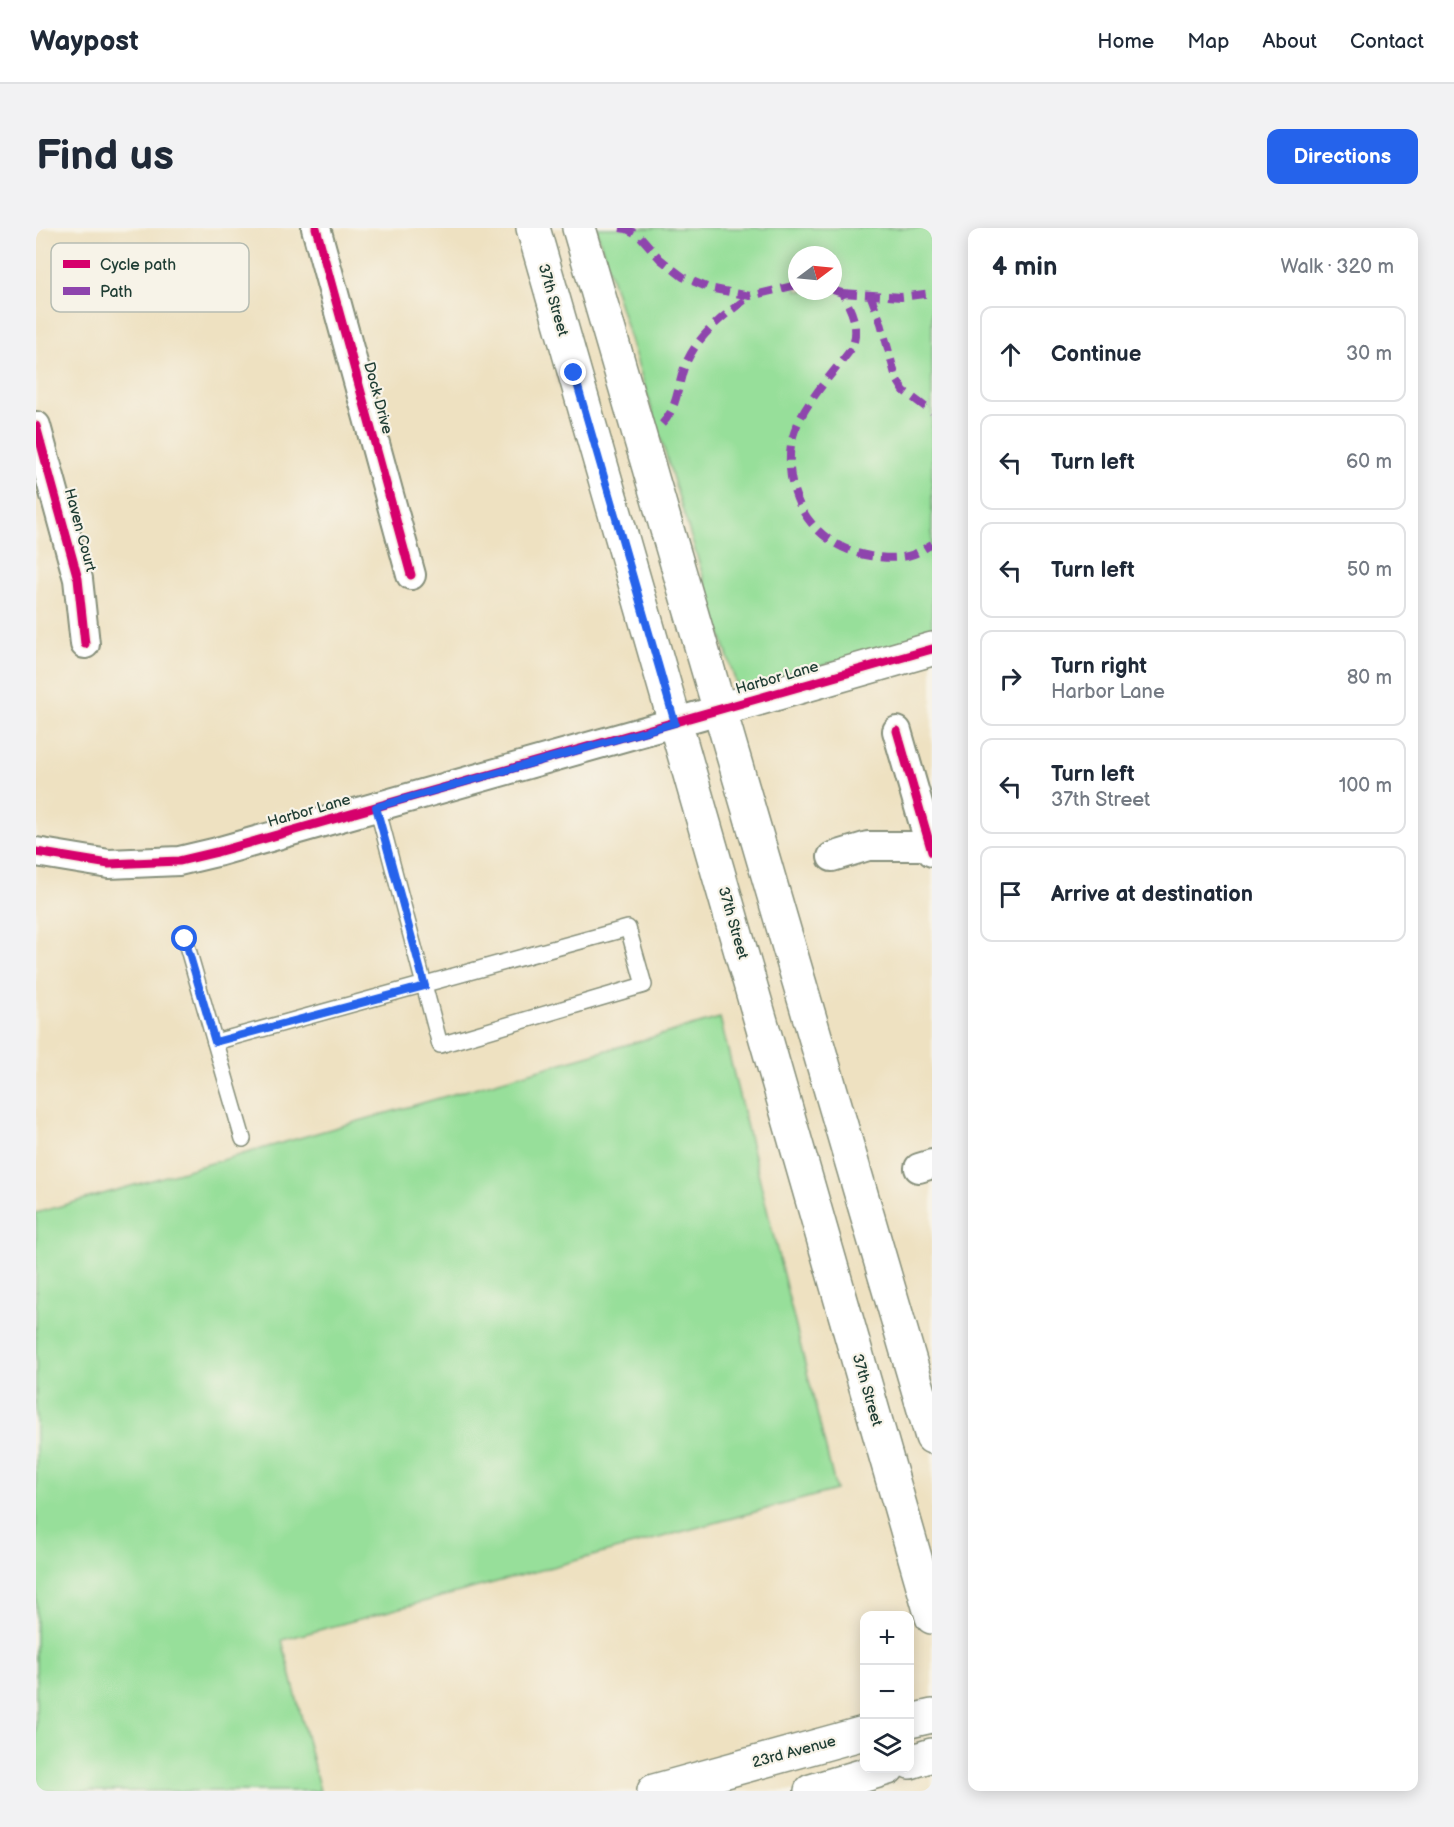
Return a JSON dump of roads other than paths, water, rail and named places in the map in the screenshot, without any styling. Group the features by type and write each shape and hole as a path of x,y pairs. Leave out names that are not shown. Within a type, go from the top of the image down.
{"main road":[{"name":"37th Street","path":"532,228 932,1617"},
{"path":"579,228 814,1033 925,1386 932,1437"},
{"name":"Harbor Lane","path":"719,710 932,649"},
{"path":"768,1046 814,1033"},
{"path":"914,1720 932,1716"},
{"name":"23rd Avenue","path":"654,1791 860,1734"},
{"path":"914,1760 932,1755"},
{"path":"811,1791 871,1773"}],"street":[{"name":"Dock Drive","path":"316,228 411,575"},
{"name":"Haven Court","path":"36,426 78,579 85,644"},
{"name":"Harbor Lane","path":"36,852 109,864 179,861 719,710"},
{"path":"832,857 867,846 931,848 897,731"}],"lane":[{"path":"215,1042 425,986 628,928 644,985 440,1045 425,986 376,807"},
{"path":"185,939 243,1139"}]}
